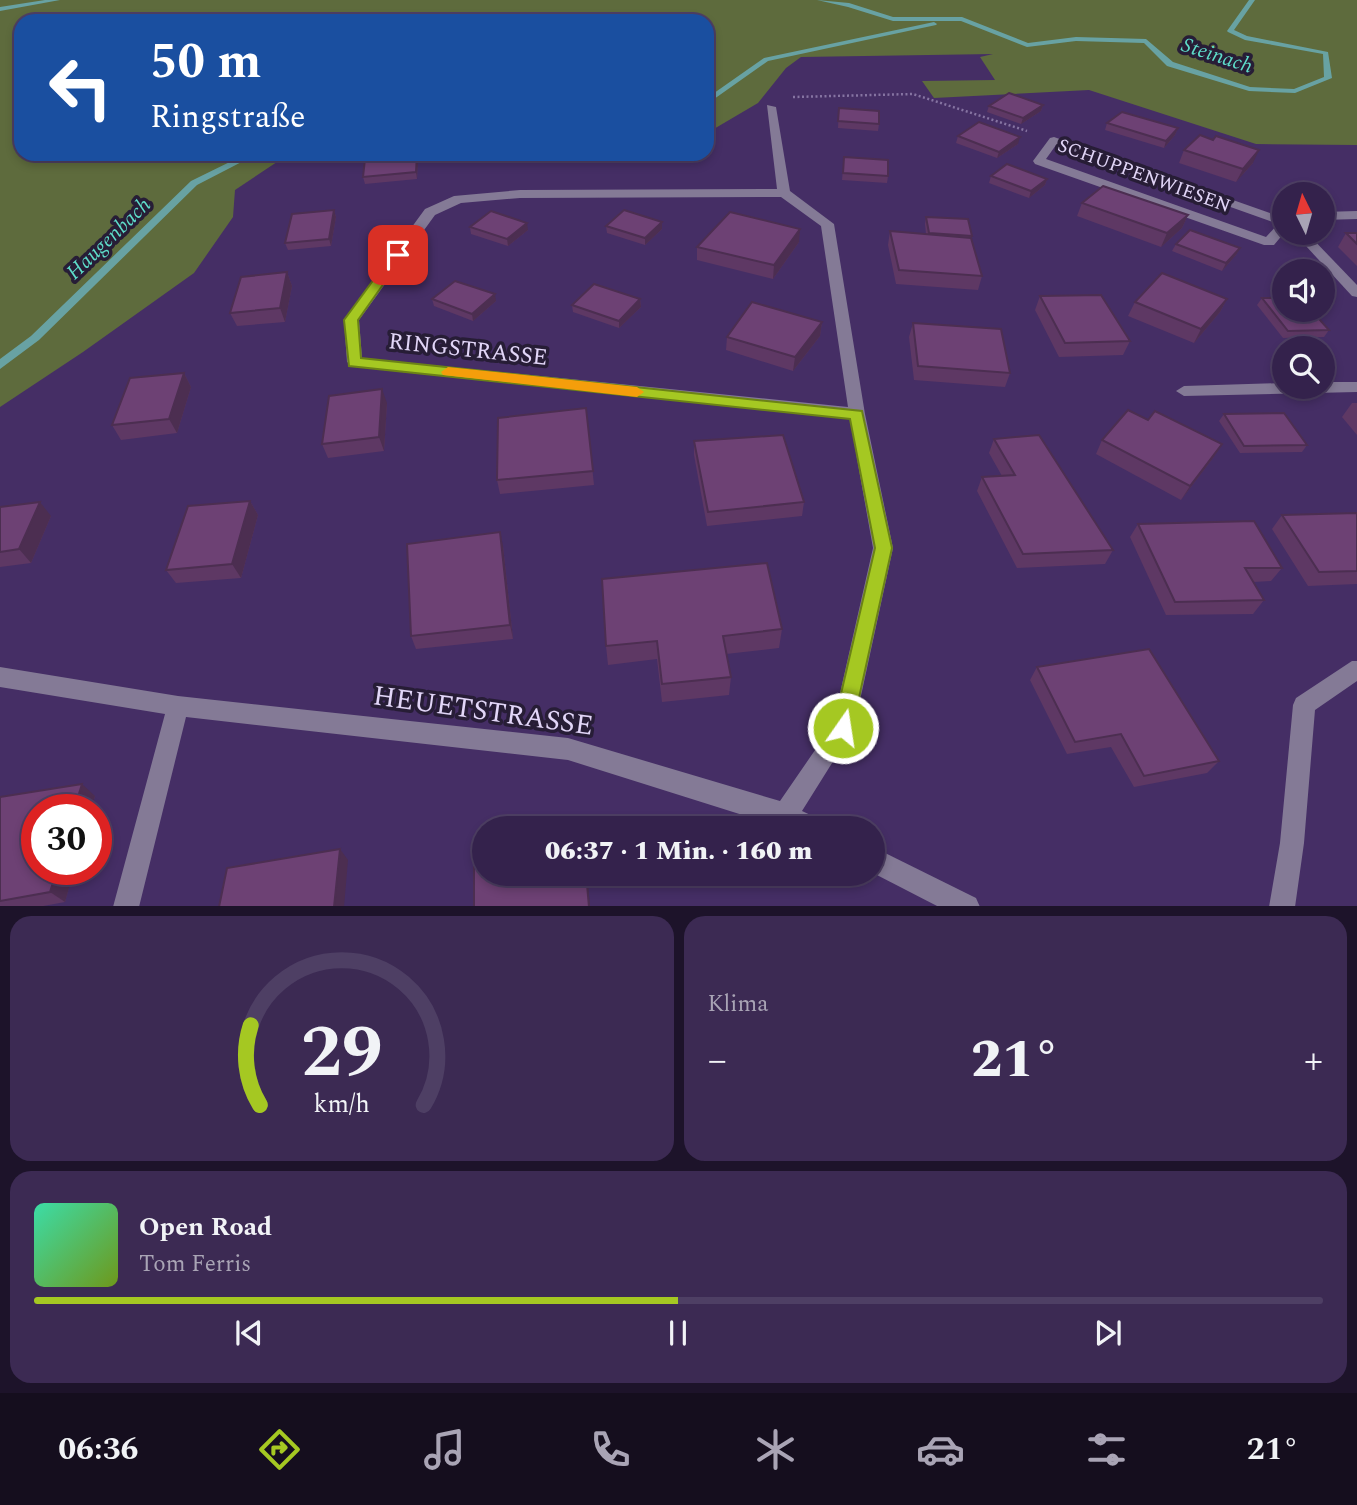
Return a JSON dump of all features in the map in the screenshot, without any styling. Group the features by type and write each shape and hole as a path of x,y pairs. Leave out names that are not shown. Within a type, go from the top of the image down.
{"street":[{"path":"771,107 784,193 827,224 857,414 883,548 843,728 785,815"},
{"name":"SCHUPPENWIESEN","path":"1272,219 1055,140 1039,161 1269,242 1272,238"},
{"name":"RINGSTRASSE","path":"784,193 520,194 458,199 430,212 351,320 355,362 857,414"},
{"path":"1335,216 1357,215"},
{"path":"1311,245 1357,293"},
{"path":"1184,391 1357,387"},
{"path":"1282,906 1292,843 1304,705 1352,671 1357,671"},
{"name":"HEUETSTRASSE","path":"0,677 178,706 568,750 785,815"},
{"path":"126,906 178,706"},
{"path":"885,865 967,906"}],"path":[{"path":"771,107 778,97 912,94 1055,140"}],"green space":[{"path":"0,0 1357,0 1357,145 1256,144 1089,90 934,98 922,81 995,80 980,57 993,54 801,57 786,68 758,103 714,129 714,14 14,14 14,161 278,161 235,190 233,217 194,273 0,407"}],"building":[{"path":"1009,93 1043,105 1023,118 989,106"},
{"path":"839,108 879,111 879,124 838,121"},
{"path":"1122,112 1178,128 1166,141 1107,123"},
{"path":"979,122 1020,137 999,152 958,136"},
{"path":"1200,135 1213,140 1216,136 1259,150 1243,169 1184,150"},
{"path":"844,157 888,160 888,176 843,173"},
{"path":"365,161 417,161 416,172 363,177"},
{"path":"1007,164 1047,179 1031,191 991,176"},
{"path":"1103,186 1188,215 1167,233 1082,203"},
{"path":"334,210 329,239 285,243 292,214"},
{"path":"624,210 662,222 645,238 606,226"},
{"path":"491,211 527,223 507,239 470,227"},
{"path":"730,212 800,229 774,265 697,247"},
{"path":"926,217 968,219 972,236 929,233"},
{"path":"1190,230 1240,248 1226,263 1176,244"},
{"path":"890,231 971,238 982,276 899,270"},
{"path":"1346,233 1357,233 1357,244"},
{"path":"287,272 280,308 230,313 241,277"},
{"path":"1162,273 1227,299 1201,329 1135,302"},
{"path":"455,281 495,294 472,314 432,299"},
{"path":"594,284 640,299 619,321 572,305"},
{"path":"1101,295 1130,341 1065,343 1040,296"},
{"path":"1262,298 1272,298 1272,311"},
{"path":"752,302 822,322 795,357 727,337"},
{"path":"1281,322 1322,322 1329,330 1288,331"},
{"path":"913,323 1001,329 1010,373 918,366"},
{"path":"184,373 169,419 112,425 130,378"},
{"path":"382,389 379,437 322,444 329,396"},
{"path":"586,408 593,471 497,480 498,418"},
{"path":"1128,410 1148,420 1155,411 1222,444 1190,486 1102,440"},
{"path":"1284,413 1307,445 1244,446 1224,414"},
{"path":"783,435 804,502 708,512 694,441"},
{"path":"1039,435 1113,550 1023,554 982,477 1015,475 994,439"},
{"path":"250,501 232,564 166,570 188,506"},
{"path":"40,502 19,549 0,552 0,507"},
{"path":"1357,513 1357,571 1319,572 1282,515"},
{"path":"1254,521 1282,568 1245,568 1264,600 1175,602 1138,524"},
{"path":"500,532 510,625 411,636 407,544"},
{"path":"767,563 782,629 723,636 731,677 662,684 657,641 606,646 602,579"},
{"path":"1149,649 1219,761 1144,776 1121,734 1075,742 1037,667"},
{"path":"82,784 79,794 21,794 21,885 52,885 50,892 0,901 0,797"},
{"path":"340,849 334,906 219,906 227,868"},
{"path":"474,886 587,886 589,906 474,906"}],"waterway":[{"name":"Steinach","path":"0,9 57,0"},
{"name":"Steinach","path":"820,0 849,5 893,19 962,19 1027,45 1076,39 1146,41 1170,64 1249,89 1295,91 1328,78 1326,53 1245,38 1230,31 1252,0"},
{"name":"Haugenbach","path":"714,97 766,59 934,24"},
{"name":"Haugenbach","path":"0,365 35,338 194,183 239,161"}],"slow traffic":[{"path":"448,372 637,392"}],"route":[{"path":"398,255 351,320 355,362 857,414 883,548 843,728"}]}
